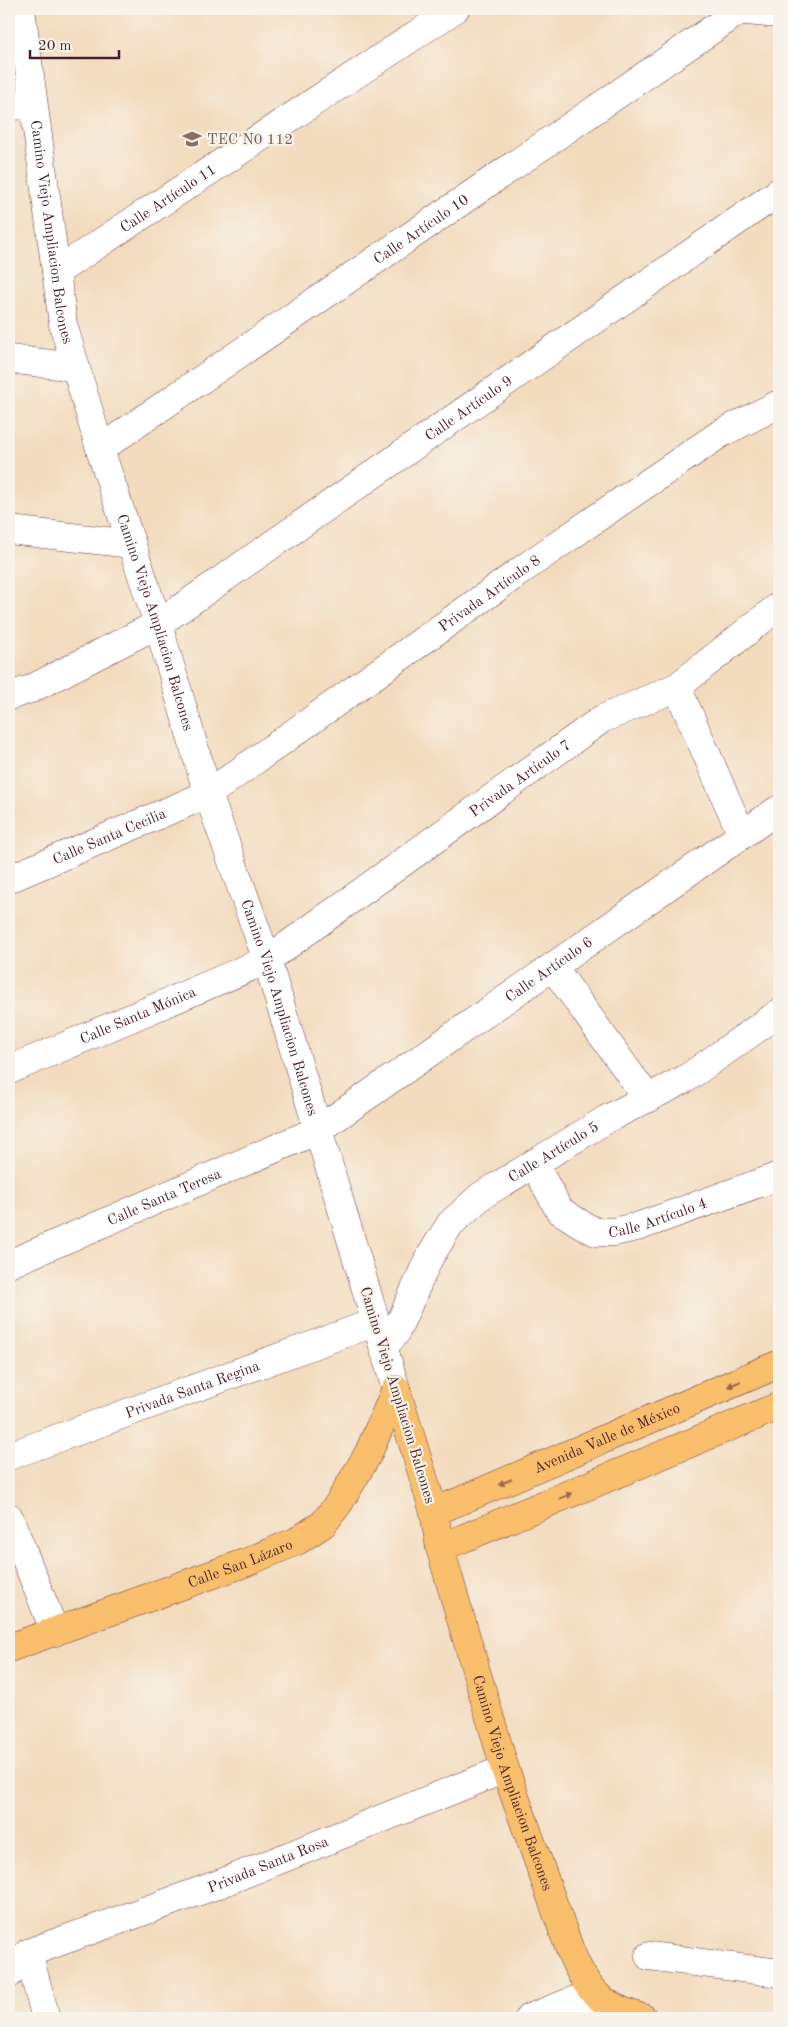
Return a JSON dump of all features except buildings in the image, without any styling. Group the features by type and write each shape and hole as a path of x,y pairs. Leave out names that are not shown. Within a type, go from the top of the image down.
{"main road":[{"name":"Avenida Valle de México","path":"434,1512 779,1364"},
{"name":"Camino Viejo Ampliacion Balcones","path":"396,1389 434,1512 440,1548 505,1769 570,1950 579,1973 596,2006"},
{"name":"Calle San Lázaro","path":"9,1648 247,1562 297,1541 323,1524 339,1503 368,1454 396,1389"},
{"path":"440,1548 779,1406"},
{"path":"596,2006 643,2018"}],"street":[{"name":"Camino Viejo Ampliacion Balcones","path":"21,9 21,106 56,272 63,324 100,449 158,624 208,794 267,960 396,1389"},
{"name":"Calle Artículo 11","path":"56,272 455,9"},
{"path":"734,10 779,14"},
{"name":"Calle Artículo 10","path":"100,449 734,10"},
{"name":"Calle Artículo 9","path":"9,696 31,688 158,624 779,192"},
{"path":"9,359 75,366"},
{"name":"Privada Artículo 8","path":"208,794 533,562 720,434 779,404"},
{"path":"9,530 132,544"},
{"name":"Privada Artículo 7","path":"267,960 602,719 678,687 779,606"},
{"path":"678,687 742,835"},
{"name":"Calle Santa Cecilia","path":"9,879 208,794"},
{"name":"Calle Artículo 6","path":"318,1130 779,809"},
{"name":"Calle Santa Mónica","path":"9,1070 267,960"},
{"path":"554,967 648,1099"},
{"name":"Calle Artículo 5","path":"380,1334 395,1334 428,1260 450,1224 481,1196 598,1124 688,1078 779,1013"},
{"name":"Calle Santa Teresa","path":"9,1264 318,1130"},
{"name":"Calle Artículo 4","path":"534,1164 559,1210 596,1232 614,1232 640,1226 779,1176"},
{"name":"Privada Santa Regina","path":"9,1456 380,1334"},
{"path":"9,1517 55,1632"},
{"name":"Privada Santa Rosa","path":"18,1951 219,1884 505,1769"},
{"path":"9,1974 18,1951"},
{"path":"18,1951 46,2018"},
{"path":"649,1956 779,1973"},
{"path":"529,2018 596,2006"}],"place":[{"name":"TEC N0 112","path":"192,139"}]}
